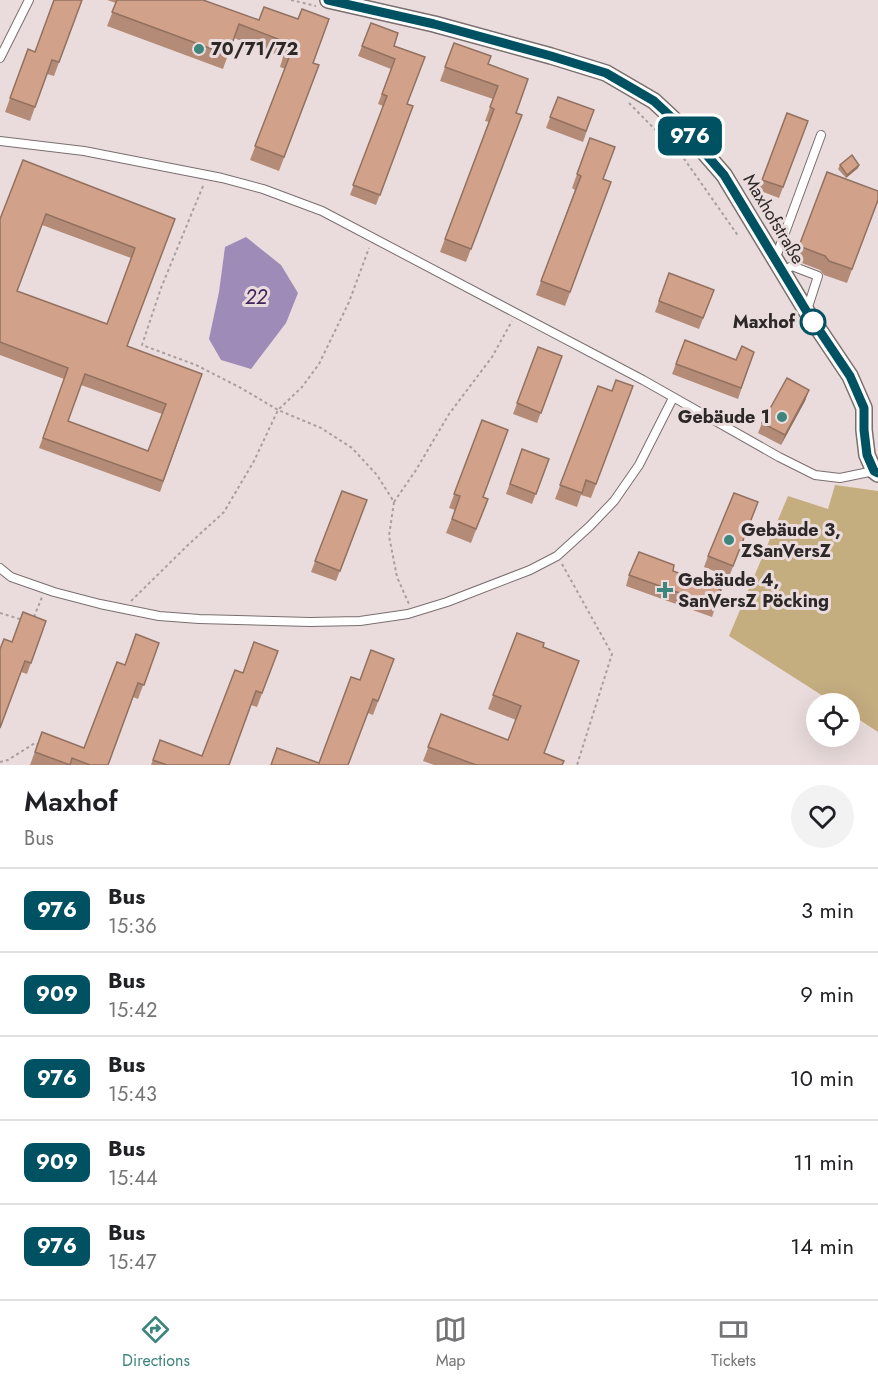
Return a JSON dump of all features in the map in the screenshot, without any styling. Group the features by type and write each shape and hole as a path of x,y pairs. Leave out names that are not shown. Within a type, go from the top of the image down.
{"street":[{"name":"Maxhofstraße","path":"326,4 434,24 551,56 606,73 654,101 684,129 724,175 806,311 850,376 864,408 867,455 876,472"}],"lane":[{"path":"0,58 29,0"},
{"path":"806,311 818,276 792,266 779,265 821,135"},
{"path":"0,141 84,151 208,175 263,189 322,211 815,475 840,478 876,472"},
{"path":"0,568 11,577 45,589 100,604 159,616 310,622 360,621 412,613 447,603 530,570 557,556 614,501 639,465 673,398"}],"path":[{"path":"291,0 326,4"},
{"path":"628,102 685,160 739,237"},
{"path":"208,175 161,288 142,345 196,365 242,388 278,410 321,428 352,448 377,475 394,502"},
{"path":"123,609 224,512 254,461 278,410 302,387 320,364 349,302 373,238"},
{"path":"412,613 397,578 389,536 394,502 449,414 492,357 517,314"},
{"path":"557,556 612,654 577,765"},
{"path":"0,613 32,623 45,589"},
{"path":"0,762 8,760 35,743 43,746"}],"shaded area":[{"path":"835,485 878,491 878,732 860,720 860,693 818,693 729,636 788,496 828,509"}],"water":[{"name":"22","path":"246,237 281,265 298,293 286,323 251,369 221,360 209,339 225,247"}],"building":[{"path":"54,0 82,0 59,62 52,60 35,107 10,98 28,49 35,52"},
{"path":"117,0 203,0 259,20 264,7 298,19 302,9 329,19 313,63 319,65 284,157 255,146 290,55 285,53 288,43 239,24 228,55 112,12"},
{"path":"371,23 398,33 394,46 425,57 407,104 413,106 380,195 353,185 387,96 382,94 395,59 362,46"},
{"path":"454,43 491,56 488,64 528,79 516,113 522,115 471,249 445,239 494,109 490,107 498,86 445,67"},
{"path":"558,97 594,110 586,131 550,117"},
{"path":"787,113 808,121 783,187 762,180"},
{"path":"590,138 615,147 603,179 611,182 570,292 541,281 581,176 577,174"},
{"path":"852,155 859,165 847,175 840,165"},
{"path":"23,160 175,219 127,346 202,374 163,481 43,438 68,368 0,342 0,219","holes":["46,214 135,248 107,324 17,291","85,374 166,404 148,451 68,421"]},
{"path":"827,172 878,191 878,200 852,269 829,261 825,256 799,246"},
{"path":"669,273 714,290 703,318 659,301"},
{"path":"685,340 736,360 742,346 754,352 741,388 676,364"},
{"path":"538,347 562,356 541,413 517,403"},
{"name":"Gebäude 1","path":"787,378 809,390 785,435 762,423"},
{"path":"616,380 633,386 596,484 586,480 582,493 560,485 598,386 612,391"},
{"path":"482,420 508,430 483,497 488,499 476,529 452,519 460,496 454,494"},
{"path":"522,449 549,459 536,494 510,484"},
{"path":"342,491 367,500 340,571 315,561"},
{"name":"Gebäude 3, ZSanVersZ","path":"734,493 758,502 733,566 708,556"},
{"path":"639,552 674,565 673,571 707,584 708,582 721,590 716,606 629,575"},
{"path":"23,612 46,621 31,663 25,661 0,728 0,649 4,639 12,642"},
{"path":"517,633 544,643 543,647 579,661 544,753 564,761 562,765 476,765 428,747 441,714 508,740 521,706 493,695"},
{"path":"136,634 159,643 144,685 138,683 108,765 90,765 72,758 70,765 35,752 42,732 84,748 117,662 125,665"},
{"path":"254,642 278,651 262,693 256,691 229,765 167,765 153,760 160,740 202,756 235,670 243,673"},
{"path":"371,650 394,659 378,701 373,699 348,765 271,765 277,748 319,763 351,677 360,680"}],"bus line":[{"name":"976","path":"328,0 434,24 606,73 654,101 684,129 724,175 807,312 850,376 864,408 867,455 874,471 878,473"}],"place":[{"name":"70/71/72","path":"199,49"},
{"name":"Maxhof","path":"813,322"},
{"name":"Gebäude 1","path":"782,417"},
{"name":"Gebäude 3, ZSanVersZ","path":"729,540"},
{"name":"Gebäude 4, SanVersZ Pöcking","path":"665,590"}]}
